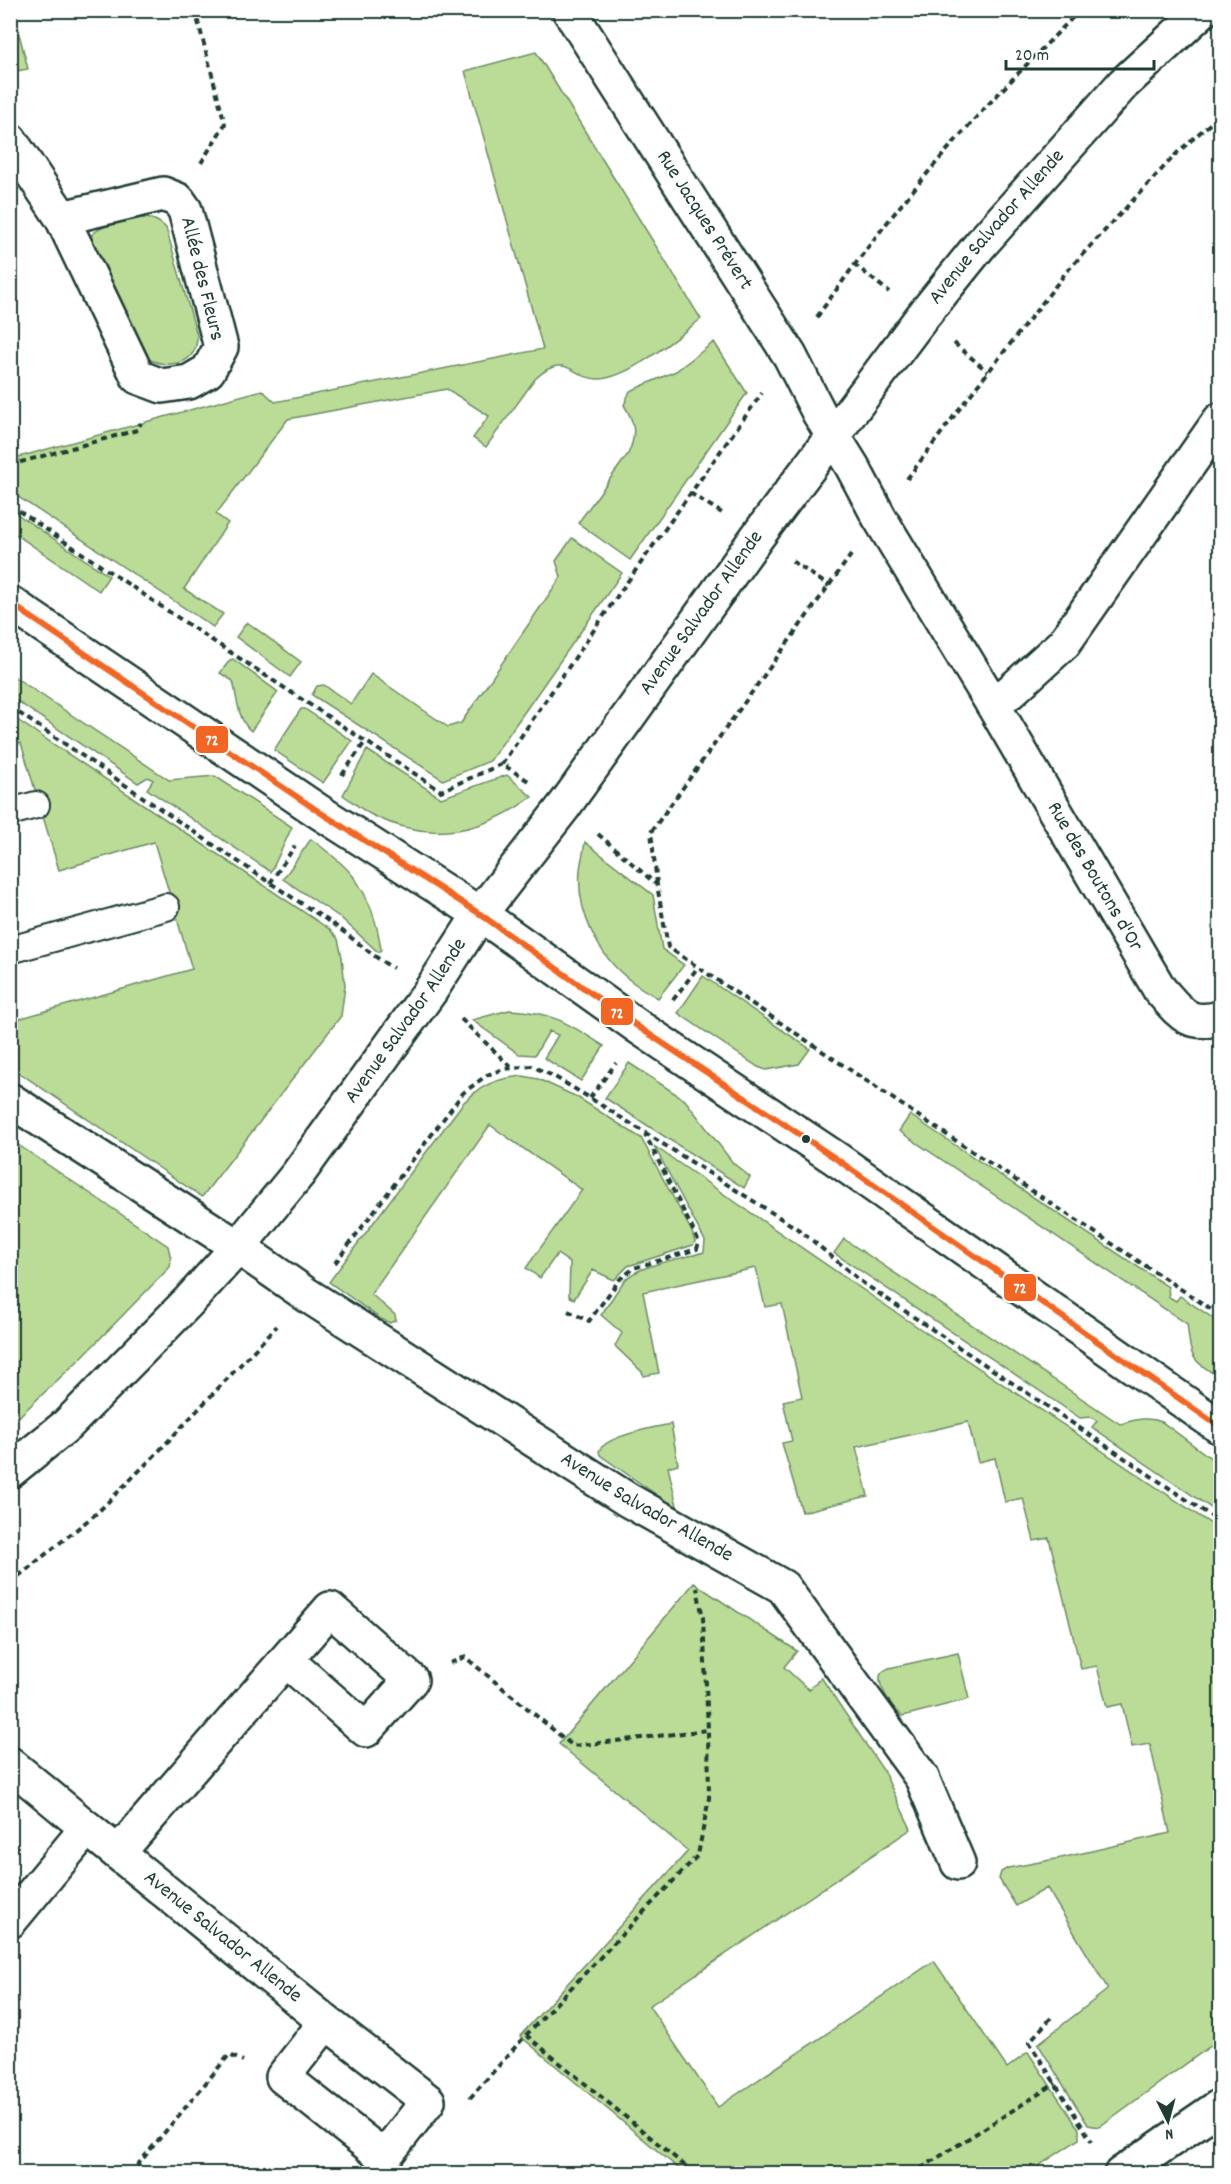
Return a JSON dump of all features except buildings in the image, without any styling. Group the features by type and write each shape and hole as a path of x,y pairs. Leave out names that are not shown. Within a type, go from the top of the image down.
{"street":[{"name":"Rue Jacques Prévert","path":"569,10 790,356 833,436"},
{"name":"Avenue Salvador Allende","path":"10,1471 67,1425 189,1301 238,1247 298,1174 431,990 480,914 565,805 757,537 980,245 1123,84 1203,10"},
{"path":"10,141 62,218 138,377 162,386"},
{"name":"Allée des Fleurs","path":"62,218 163,194 178,200 185,210 221,347 208,370 189,382 162,386"},
{"path":"992,703 1010,692 1064,643 1221,420"},
{"name":"Rue des Boutons d'Or","path":"833,436 1160,990 1185,1018 1208,1021 1221,1018"},
{"path":"10,603 318,811 480,914 640,1028 835,1158 1221,1427"},
{"path":"10,1100 238,1247"},
{"name":"Avenue Salvador Allende","path":"238,1247 307,1295 628,1500 783,1587 922,1778 958,1863"},
{"path":"118,1853 330,1609 411,1680 366,1730 286,1660"},
{"name":"Avenue Salvador Allende","path":"10,1764 326,2022 428,2101"},
{"path":"10,1921 87,1828"},
{"path":"326,2022 283,2077 384,2157 428,2101"},
{"path":"1121,2174 1221,2106"}],"lane":[{"path":"10,812 36,805"},
{"path":"10,950 166,907"}],"path":[{"path":"178,200 225,124 195,10"},
{"path":"10,465 137,430 162,386"},
{"path":"10,505 441,791 502,764 565,805 657,885 668,947 914,1113 1221,1315"},
{"path":"10,707 348,933 375,958 431,990 512,1068"},
{"path":"10,1583 97,1513 307,1295 334,1264 463,1093 487,1075 512,1068 532,1066 555,1077 801,1231 863,1283 1221,1522"},
{"path":"568,1311 589,1321 620,1279 634,1268 698,1249 699,1242 645,1133"},
{"path":"428,2101 469,2099 525,2035 698,1855 709,1798 708,1730 703,1618 687,1534"},
{"path":"411,1680 465,1656 573,1746 708,1730"},
{"path":"1051,2018 1029,2042 1082,2124"},
{"path":"525,2035 695,2174"},
{"path":"130,2174 229,2055 283,2077"},
{"path":"912,2174 1056,2083"}],"green space":[{"path":"13,10 28,69 11,72 10,11"},
{"path":"536,52 701,319 652,356 611,377 589,378 562,366 546,370 535,379 486,447 473,438 489,416 447,389 288,419 216,514 228,523 184,589 223,614 213,627 11,492 11,459 262,390 275,402 543,349 465,71"},
{"path":"141,218 155,220 166,228 197,335 193,353 181,362 173,364 148,359 92,262 89,249 88,242 96,231 110,225"},
{"path":"714,342 747,393 630,560 578,523 631,447 634,429 631,417 624,405 630,391 676,371"},
{"path":"11,510 109,576 99,591 11,531"},
{"path":"572,538 622,573 490,761 443,780 312,695 317,686 324,685 351,704 371,674 448,727 461,723 561,577 556,561"},
{"path":"247,622 301,662 290,677 236,637"},
{"path":"233,659 278,692 251,731 243,721 233,681 220,673"},
{"path":"10,674 169,780 215,776 292,827 271,872 147,789 153,780 148,777 138,783 11,697"},
{"path":"301,709 305,709 352,741 323,783 274,750"},
{"path":"10,715 329,929 338,939 345,986 341,1016 202,1197 11,1067 11,1021 192,969 154,842 59,870 21,743 11,746"},
{"path":"367,750 441,798 507,775 532,797 495,819 456,830 415,829 395,824 370,814 343,795"},
{"path":"311,839 339,861 359,884 378,931 381,950 378,952 341,918 283,879"},
{"path":"585,842 653,895 662,949 684,965 658,998 619,971 599,946 592,932 586,917 580,886 580,870"},
{"path":"703,976 810,1049 799,1064 766,1070 758,1067 678,1013"},
{"path":"509,1010 537,1013 559,1020 604,1046 581,1081 544,1058 558,1035 549,1031 535,1055 519,1054 472,1020"},
{"path":"629,1063 685,1100 733,1163 750,1177 744,1188 605,1098"},
{"path":"523,1076 538,1079 577,1097 641,1138 692,1232 695,1242 693,1245 628,1266 614,1280 593,1270 574,1299 569,1296 570,1263 557,1254 540,1278 526,1268 582,1190 490,1125 371,1294 395,1315 396,1320 390,1323 381,1319 329,1282 463,1103 476,1091 490,1084"},
{"path":"910,1115 1168,1287 1169,1297 1176,1301 1180,1296 1220,1323 1220,1378 1202,1366 1194,1357 1191,1352 1187,1324 899,1131"},
{"path":"11,1140 168,1246 171,1259 170,1267 82,1357 11,1424"},
{"path":"654,1146 882,1303 1220,1530 1220,2039 1099,2127 1088,2125 1038,2044 1107,1990 1107,1987 1047,1888 1016,1906 999,1879 1001,1872 1008,1868 1170,1833 1150,1744 1132,1747 1122,1704 1107,1707 1097,1666 1081,1669 1049,1538 1034,1541 1023,1498 1005,1502 995,1458 978,1462 968,1422 856,1447 868,1496 802,1512 782,1443 792,1441 783,1401 802,1397 782,1304 765,1307 756,1268 643,1292 659,1373 644,1376 615,1346 622,1333 601,1315 625,1280 632,1274 651,1266 704,1252 705,1241"},
{"path":"844,1239 1120,1424 1146,1419 1162,1422 1220,1465 1220,1514 1092,1427 1097,1421 1091,1417 1080,1418 834,1253"},
{"path":"671,1424 678,1464 668,1467 678,1510 600,1455 599,1451 603,1446 620,1437"},
{"path":"694,1583 797,1651 784,1667 809,1690 821,1677 883,1770 911,1829 649,2006 718,2107 934,1961 1007,2068 1028,2052 1079,2129 1079,2139 1028,2173 684,2173 520,2036 688,1851 559,1744"},
{"path":"958,1653 969,1699 903,1716 895,1709 883,1691 880,1679 883,1671"}],"transit line":[{"name":"72","path":"10,603 318,811 480,914 640,1028 835,1158 1220,1427"}]}
